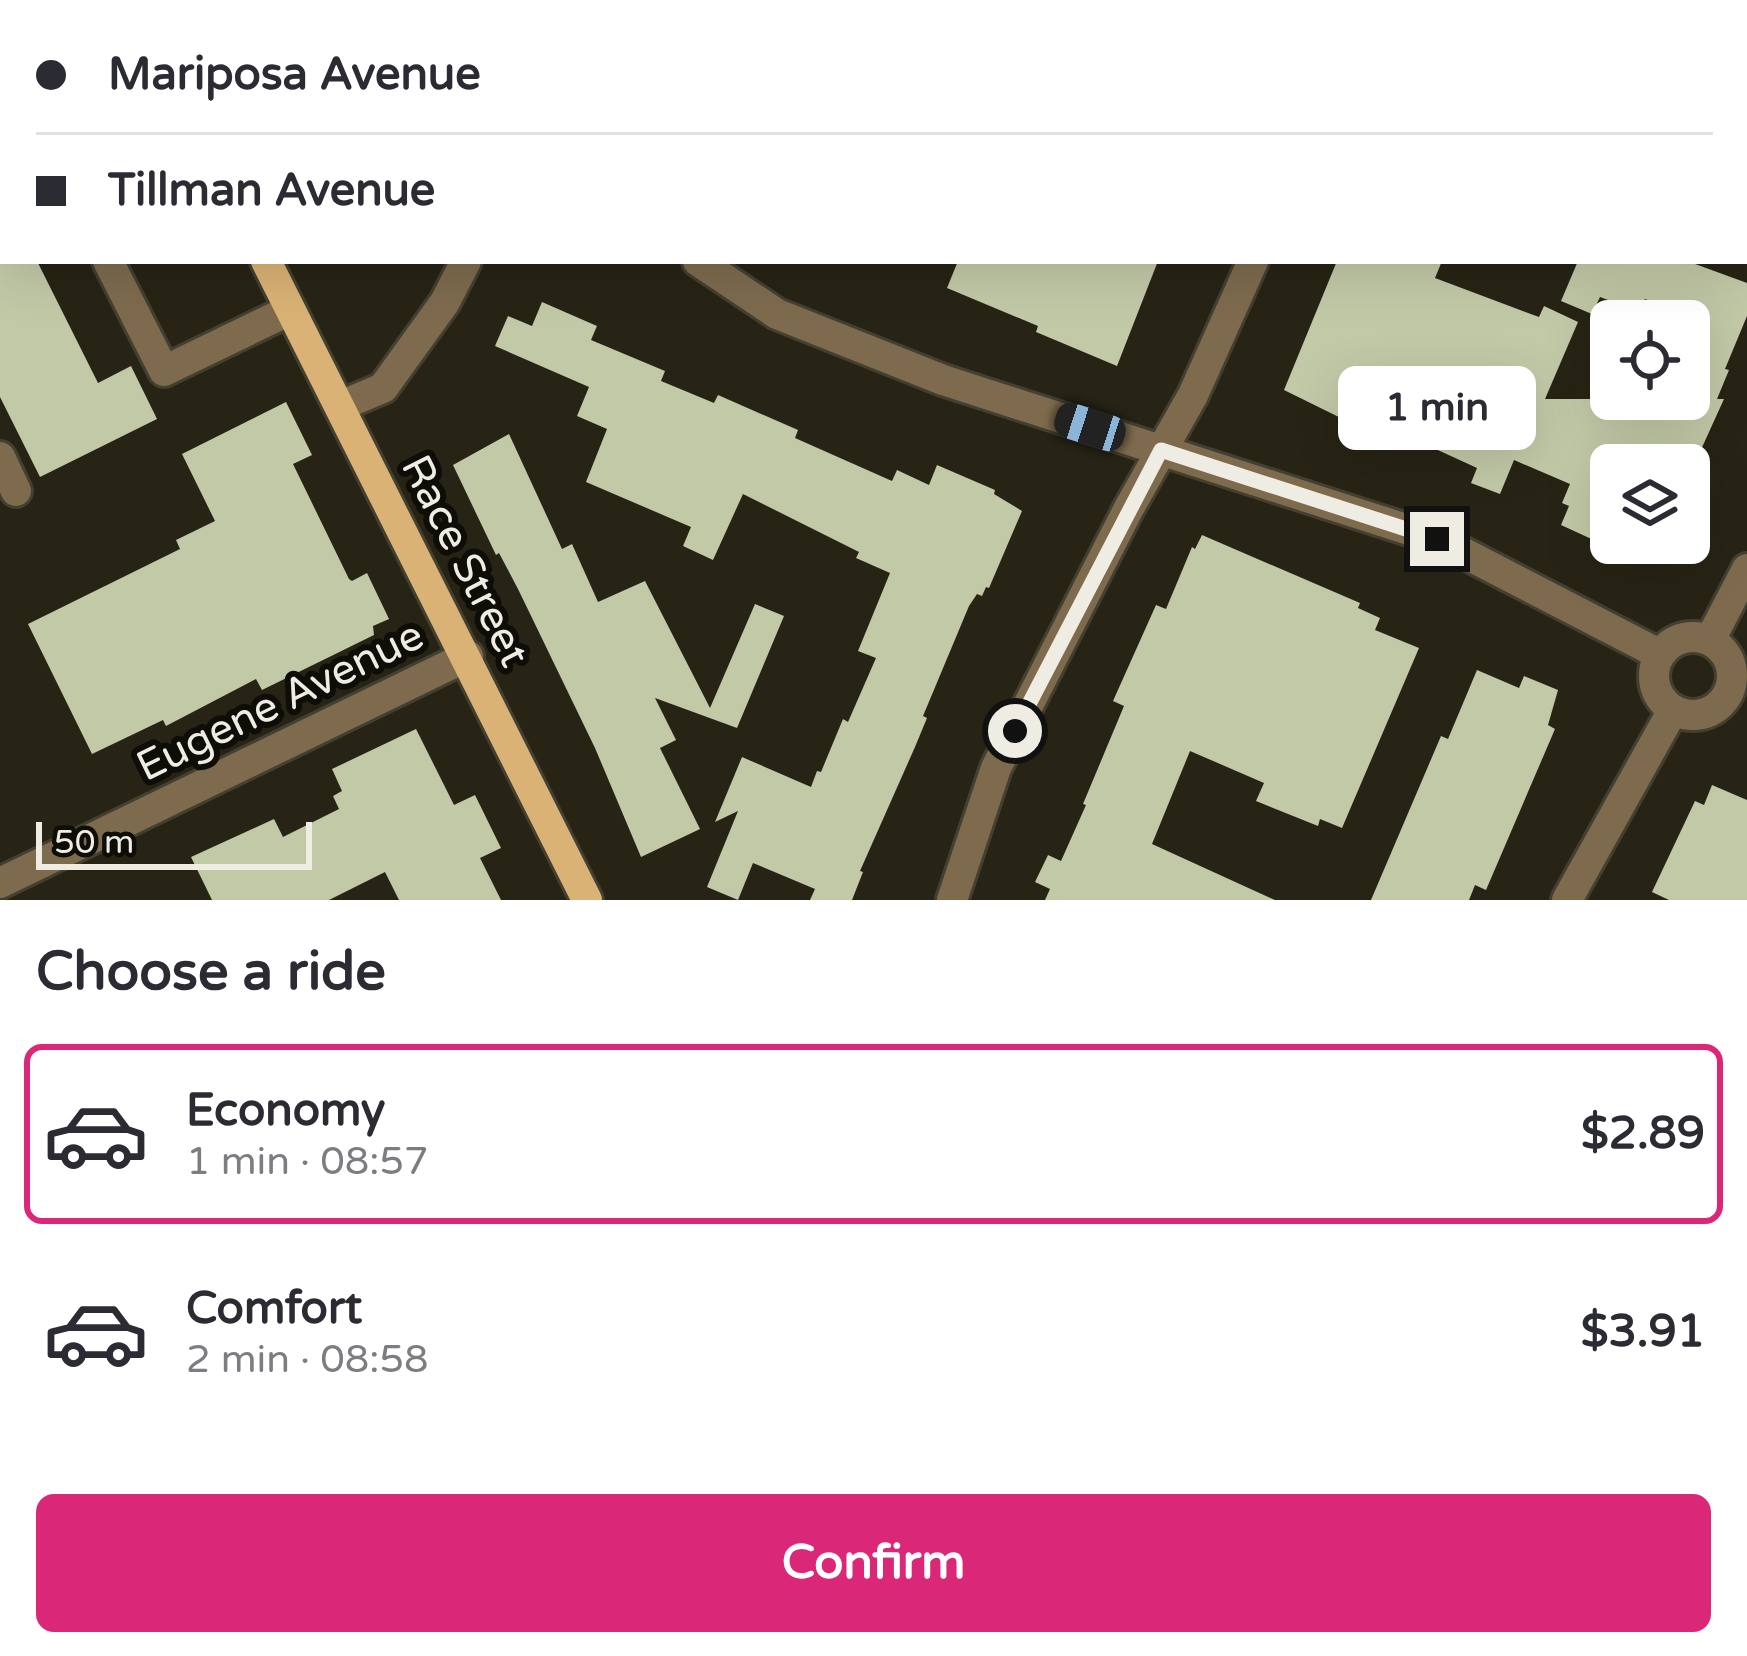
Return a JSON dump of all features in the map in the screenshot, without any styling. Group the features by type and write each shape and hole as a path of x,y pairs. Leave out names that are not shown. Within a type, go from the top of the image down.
{"main road":[{"name":"Race Street","path":"267,264 587,900"}],"street":[{"path":"110,264 164,371 290,310"},
{"path":"340,406 383,388 445,302 464,264"},
{"path":"702,264 777,314 944,380 1437,539 1659,654"},
{"path":"952,900 996,768 1193,394 1252,264"},
{"path":"0,458 16,490"},
{"path":"1710,640 1747,569"},
{"path":"1699,636 1710,640 1729,659 1736,705 1695,716 1673,710 1663,702 1653,679 1659,654 1676,639 1699,636"},
{"name":"Eugene Avenue","path":"0,884 468,656"},
{"path":"1567,900 1673,710"}],"building":[{"path":"0,264 38,264 98,383 131,366 157,419 40,477 0,397"},
{"path":"957,264 1157,264 1117,366 947,288"},
{"path":"1336,264 1441,264 1435,278 1539,317 1544,306 1578,322 1545,399 1590,399 1590,420 1710,420 1710,300 1600,297 1590,300 1590,313 1561,301 1577,264 1695,264 1747,283 1747,316 1725,369 1729,370 1717,399 1724,399 1704,444 1590,444 1590,538 1561,525 1569,506 1562,503 1570,484 1514,460 1500,494 1471,483 1477,468 1416,440 1419,433 1361,404 1355,425 1284,390"},
{"path":"542,302 597,326 591,340 665,371 661,381 714,403 718,395 798,430 795,438 892,481 897,470 929,485 937,465 995,490 994,494 1022,511 989,588 969,606 852,900 810,900 815,889 753,863 738,900 707,887 738,811 715,822 742,757 811,787 817,771 821,772 876,658 858,651 890,573 856,558 859,552 743,494 713,560 683,546 691,527 586,482 607,429 577,416 589,387 495,346 508,316 532,326"},
{"path":"286,402 312,455 293,464 349,579 367,573 389,619 373,626 374,635 262,690 256,679 166,726 163,720 92,754 28,624 180,549 176,540 215,521 182,454"},
{"path":"509,434 562,549 572,544 598,602 645,581 710,708 755,604 784,616 737,728 655,698 676,740 660,748 700,829 641,857 595,748 453,465"},
{"path":"1202,535 1360,603 1358,608 1380,618 1375,630 1419,648 1342,828 1320,819 1318,826 1256,801 1264,783 1190,751 1152,844 1275,900 1045,900 1050,889 1035,882 1048,855 1061,861 1124,706 1113,701 1156,605 1166,609 1192,547"},
{"path":"1477,670 1519,688 1524,676 1558,690 1548,725 1555,729 1486,890 1475,885 1469,900 1371,900 1441,736 1448,739"},
{"path":"416,729 454,805 475,795 501,848 480,858 501,900 399,900 385,872 329,900 212,900 191,857 274,819 283,837 339,809 333,796 342,791 332,769"},
{"path":"1712,785 1747,800 1747,900 1669,900 1652,892 1695,801 1704,805"}],"route":[{"path":"1015,731 1161,450 1437,539"}]}
